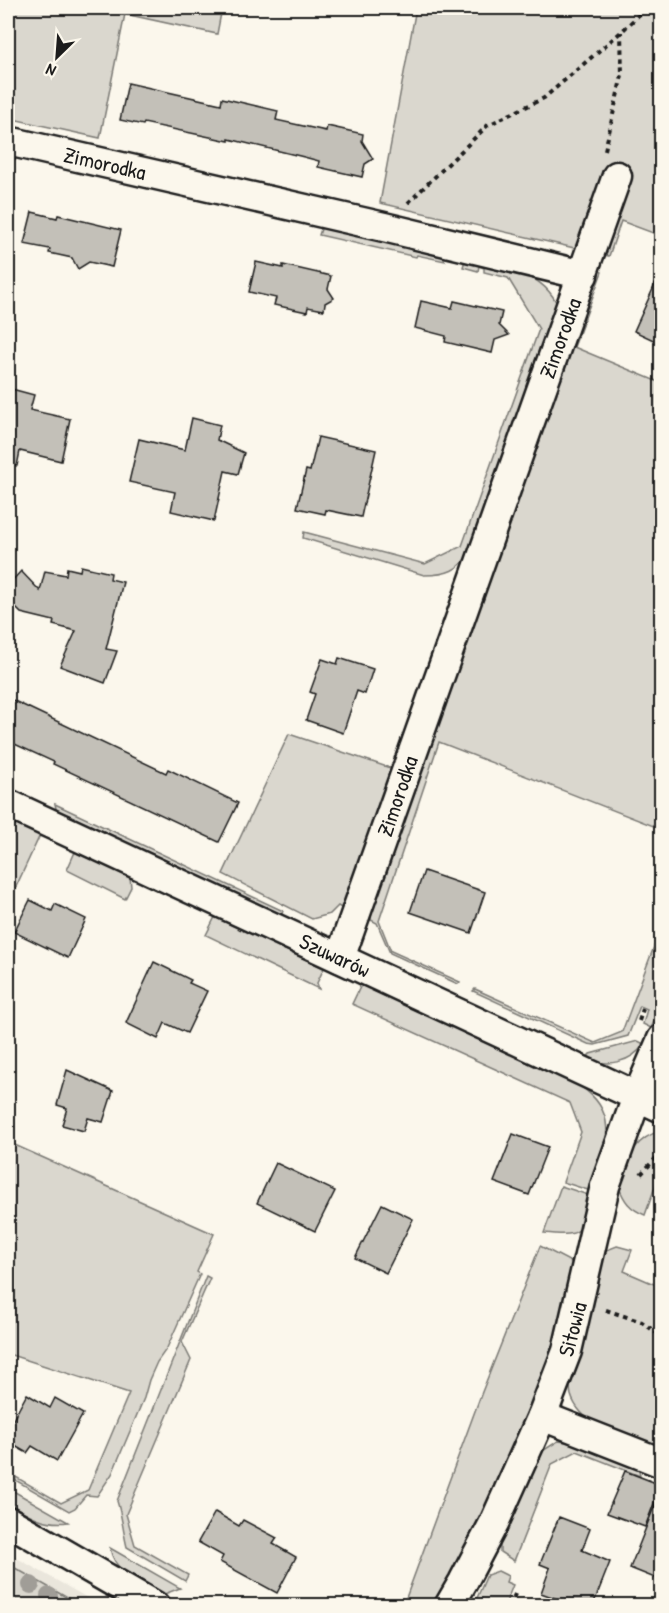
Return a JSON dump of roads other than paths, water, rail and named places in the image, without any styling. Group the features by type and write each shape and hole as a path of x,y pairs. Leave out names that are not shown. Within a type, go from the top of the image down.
{"street":[{"name":"Zimorodka","path":"8,141 583,275 467,593 340,958"},
{"path":"583,275 611,165"},
{"name":"Szuwarów","path":"8,804 649,1103"},
{"name":"Sitowia","path":"449,1605 495,1521 542,1416 567,1351 605,1186 649,1103 662,1039"},
{"path":"542,1416 662,1463"},
{"path":"8,1521 155,1605"}]}
